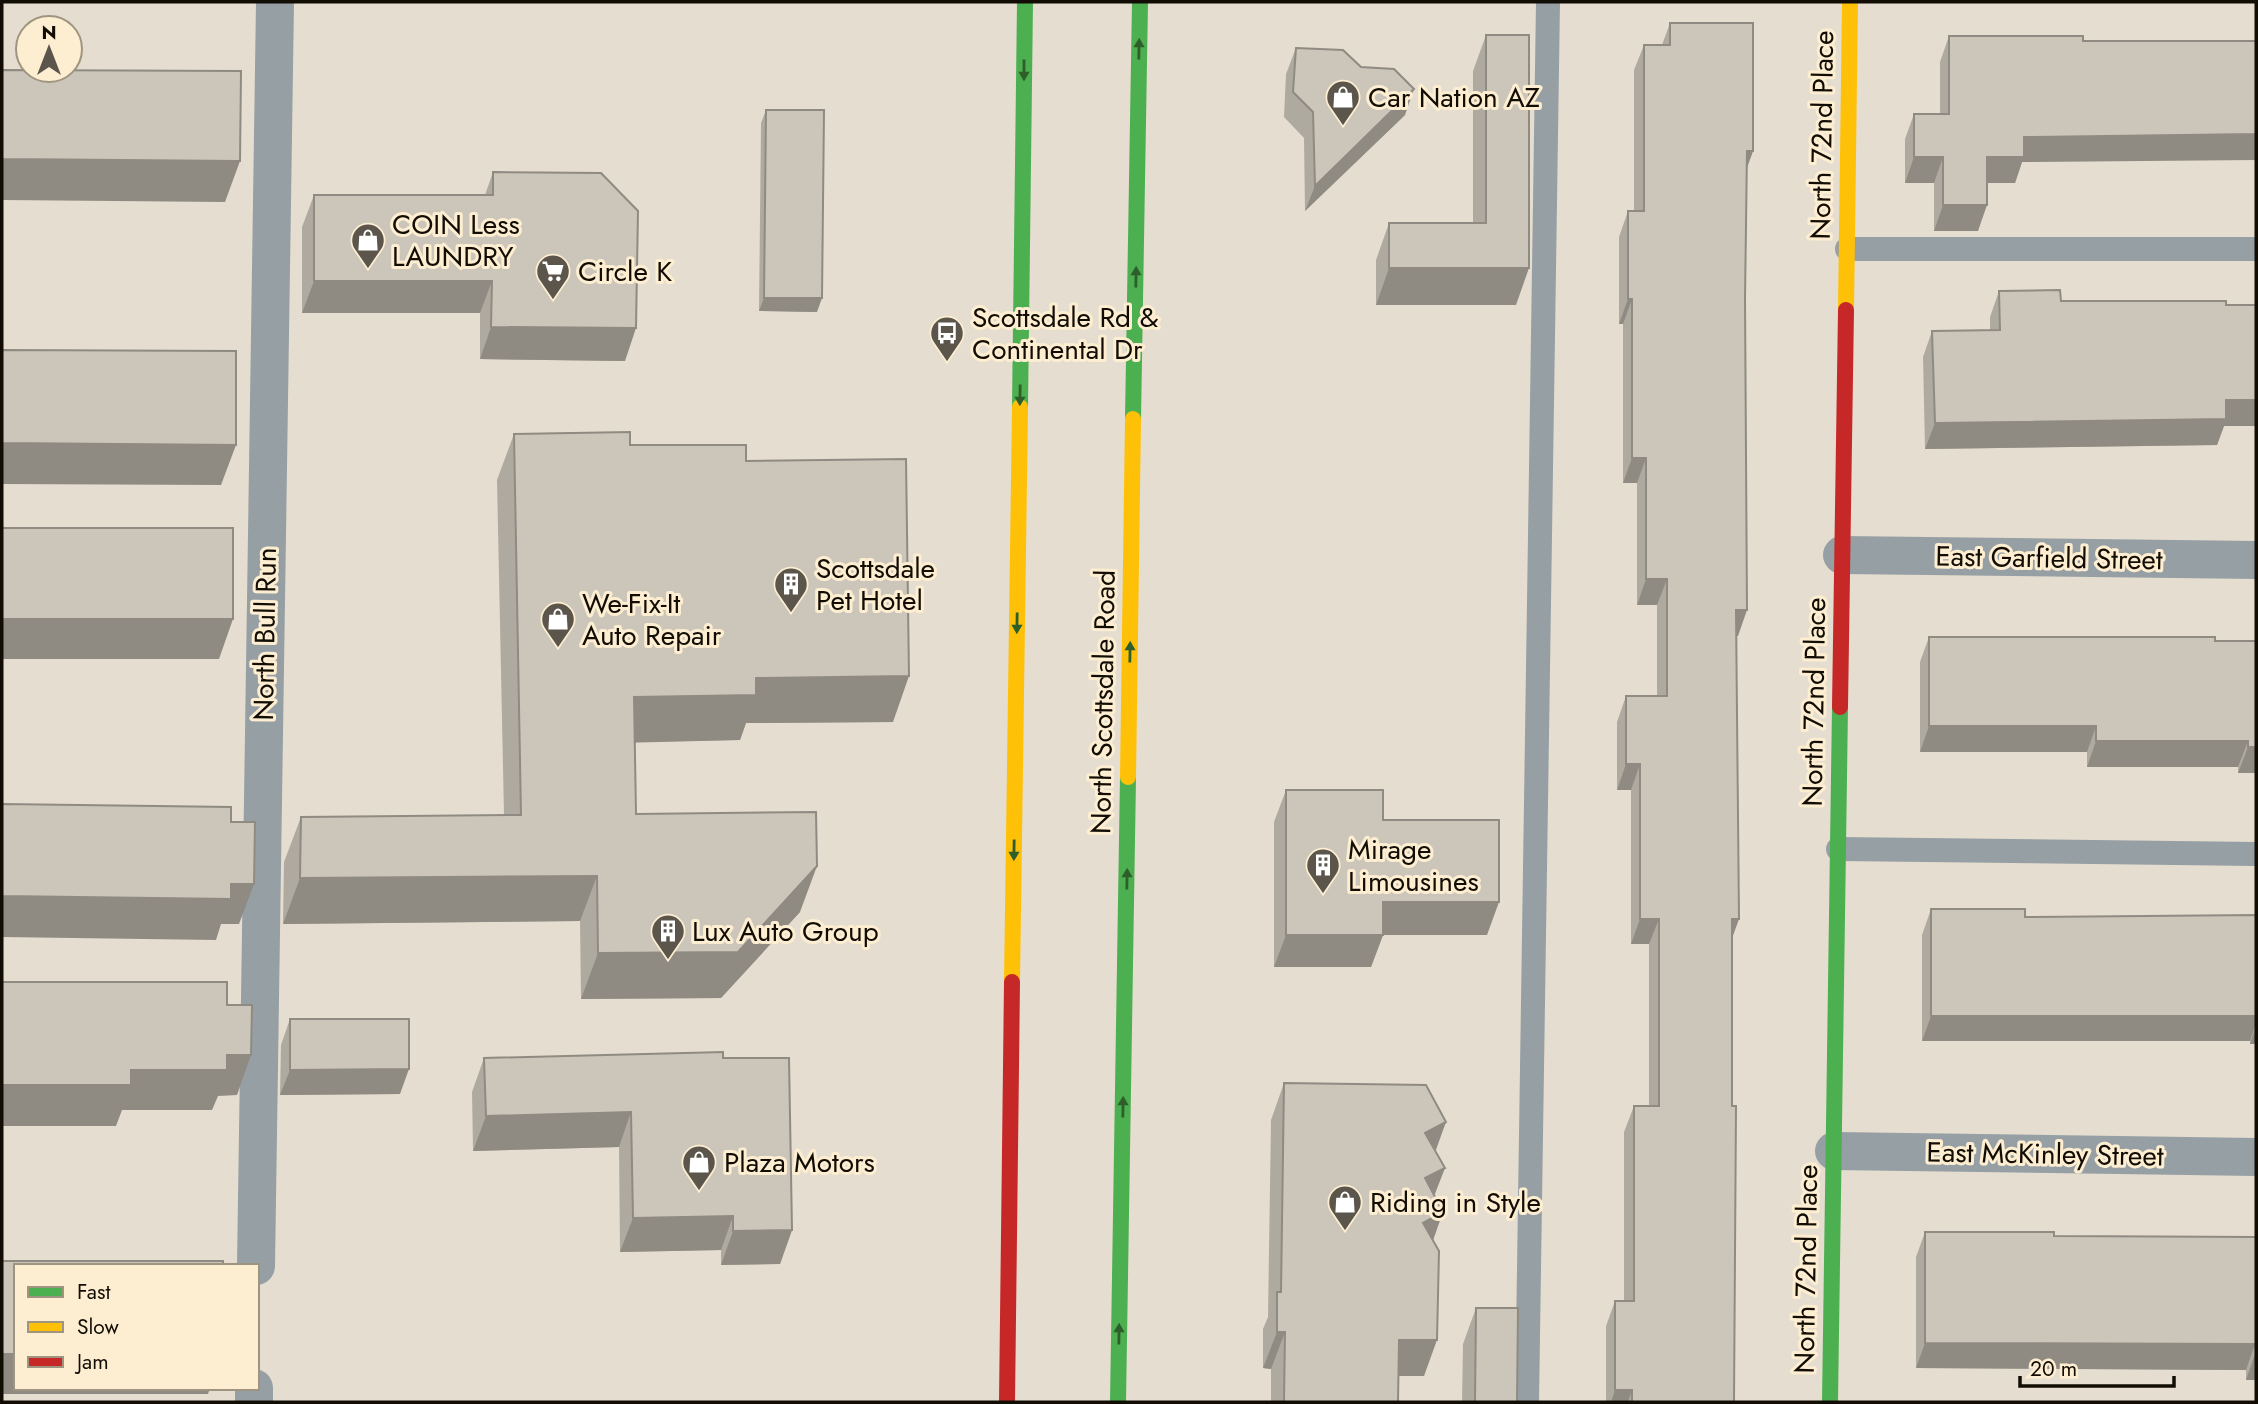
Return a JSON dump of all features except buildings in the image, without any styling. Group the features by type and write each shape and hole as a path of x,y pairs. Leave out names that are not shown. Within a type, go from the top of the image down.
{"main road":[{"path":"1007,1402 1025,2"},
{"name":"North Scottsdale Road","path":"1118,1402 1140,2"},
{"name":"North 72nd Place","path":"1830,1402 1850,2"}],"street":[{"name":"North Bull Run","path":"256,1264 275,2"},
{"name":"East Garfield Street","path":"1842,555 2256,561"},
{"name":"East McKinley Street","path":"1834,1150 2256,1157"}],"lane":[{"path":"1527,1402 1548,2"},
{"path":"1847,249 2256,249"},
{"path":"1838,849 2256,854"}],"traffic: fast":[{"path":"1020,407 1025,2"},
{"path":"1133,419 1140,2"},
{"path":"1830,1402 1840,707"},
{"path":"1118,1402 1128,777"}],"traffic: slow":[{"path":"1846,310 1850,2"},
{"path":"1012,982 1020,407"},
{"path":"1128,777 1133,419"}],"traffic: jam":[{"path":"1840,707 1846,310"},
{"path":"1007,1402 1012,982"}],"place":[{"name":"Car Nation AZ","path":"1343,127"},
{"name":"COIN Less LAUNDRY","path":"368,270"},
{"name":"Circle K","path":"553,301"},
{"name":"Scottsdale Rd & Continental Dr","path":"947,363"},
{"name":"Scottsdale Pet Hotel","path":"791,614"},
{"name":"We-Fix-It Auto Repair","path":"558,649"},
{"name":"Mirage Limousines","path":"1323,895"},
{"name":"Lux Auto Group","path":"668,961"},
{"name":"Plaza Motors","path":"699,1192"},
{"name":"Riding in Style","path":"1345,1232"}]}
